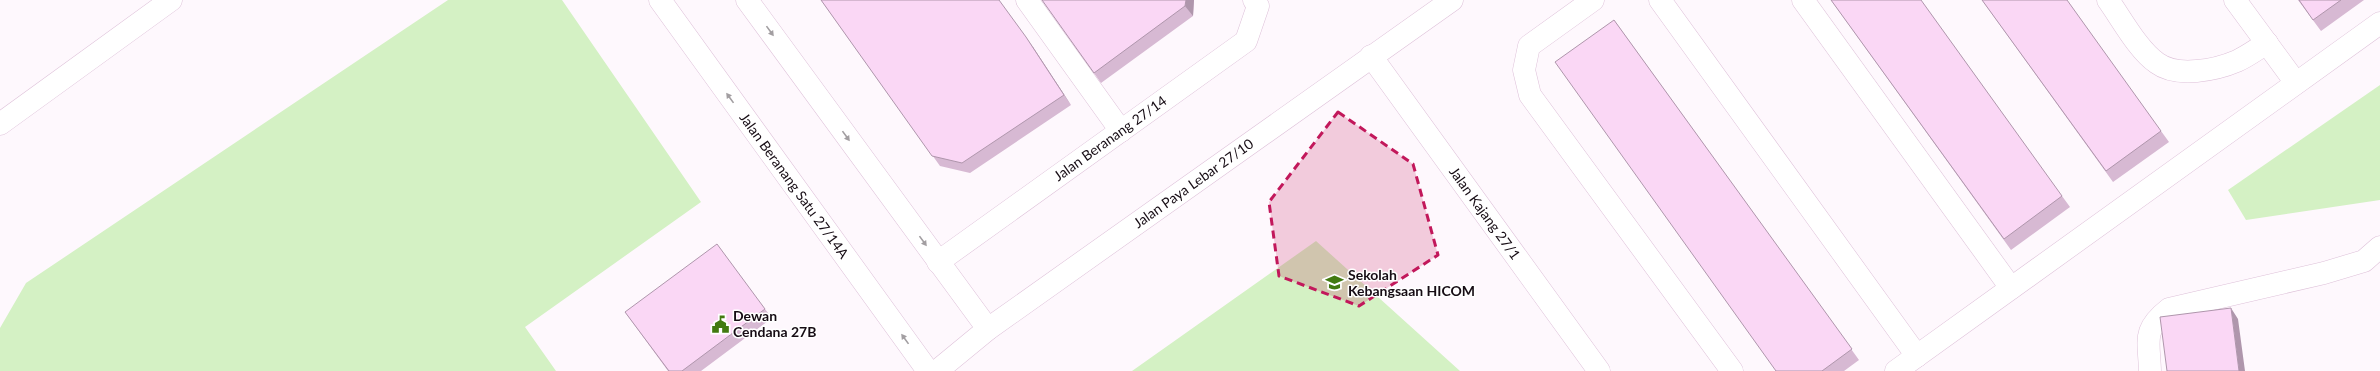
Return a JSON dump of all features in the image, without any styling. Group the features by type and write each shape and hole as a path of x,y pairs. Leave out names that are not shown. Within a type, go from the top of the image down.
{"street":[{"path":"0,124 171,0"},
{"name":"Jalan Beranang Satu 27/14A","path":"660,0 928,371"},
{"path":"747,0 988,329"},
{"path":"1027,0 1121,131"},
{"name":"Jalan Beranang 27/14","path":"938,262 1246,41 1258,6 1254,0"},
{"name":"Jalan Paya Lebar 27/10","path":"937,371 988,329 1452,0"},
{"path":"1594,0 1529,46 1524,70 1530,95 1732,371"},
{"path":"1660,0 1917,356"},
{"path":"1803,0 2011,288"},
{"path":"2108,0 2142,48 2157,64 2177,71 2214,68 2238,61 2267,43"},
{"path":"2235,0 2296,83"},
{"path":"1896,371 2380,22"},
{"name":"Jalan Kajang 27/1","path":"1371,56 1599,371"},
{"path":"2150,371 2148,330 2155,319 2169,309 2324,273 2364,261 2380,247"}],"highlighted area":[{"path":"1338,112 1413,164 1438,255 1359,306 1279,276 1269,202"}],"green space":[{"path":"448,0 562,0 701,202 525,327 556,371 0,371 0,328 26,283"},
{"path":"2380,85 2380,200 2246,220 2228,190"},
{"path":"1316,241 1460,371 1132,371"}],"building":[{"path":"821,0 999,0 1026,37 1064,95 962,163 932,156"},
{"path":"1042,0 1186,0 1185,6 1094,73"},
{"path":"1831,0 1921,0 2062,196 2004,239"},
{"path":"1982,0 2067,0 2161,131 2106,171"},
{"path":"2299,0 2341,0 2313,20"},
{"path":"1614,20 1852,349 1822,371 1776,371 1555,62"},
{"path":"717,244 765,309 682,371 669,371 625,312"},
{"path":"2231,308 2239,371 2167,371 2160,317"}],"place":[{"name":"Sekolah Kebangsaan HICOM","path":"1335,283"},
{"name":"Dewan Cendana 27B","path":"720,324"}]}
